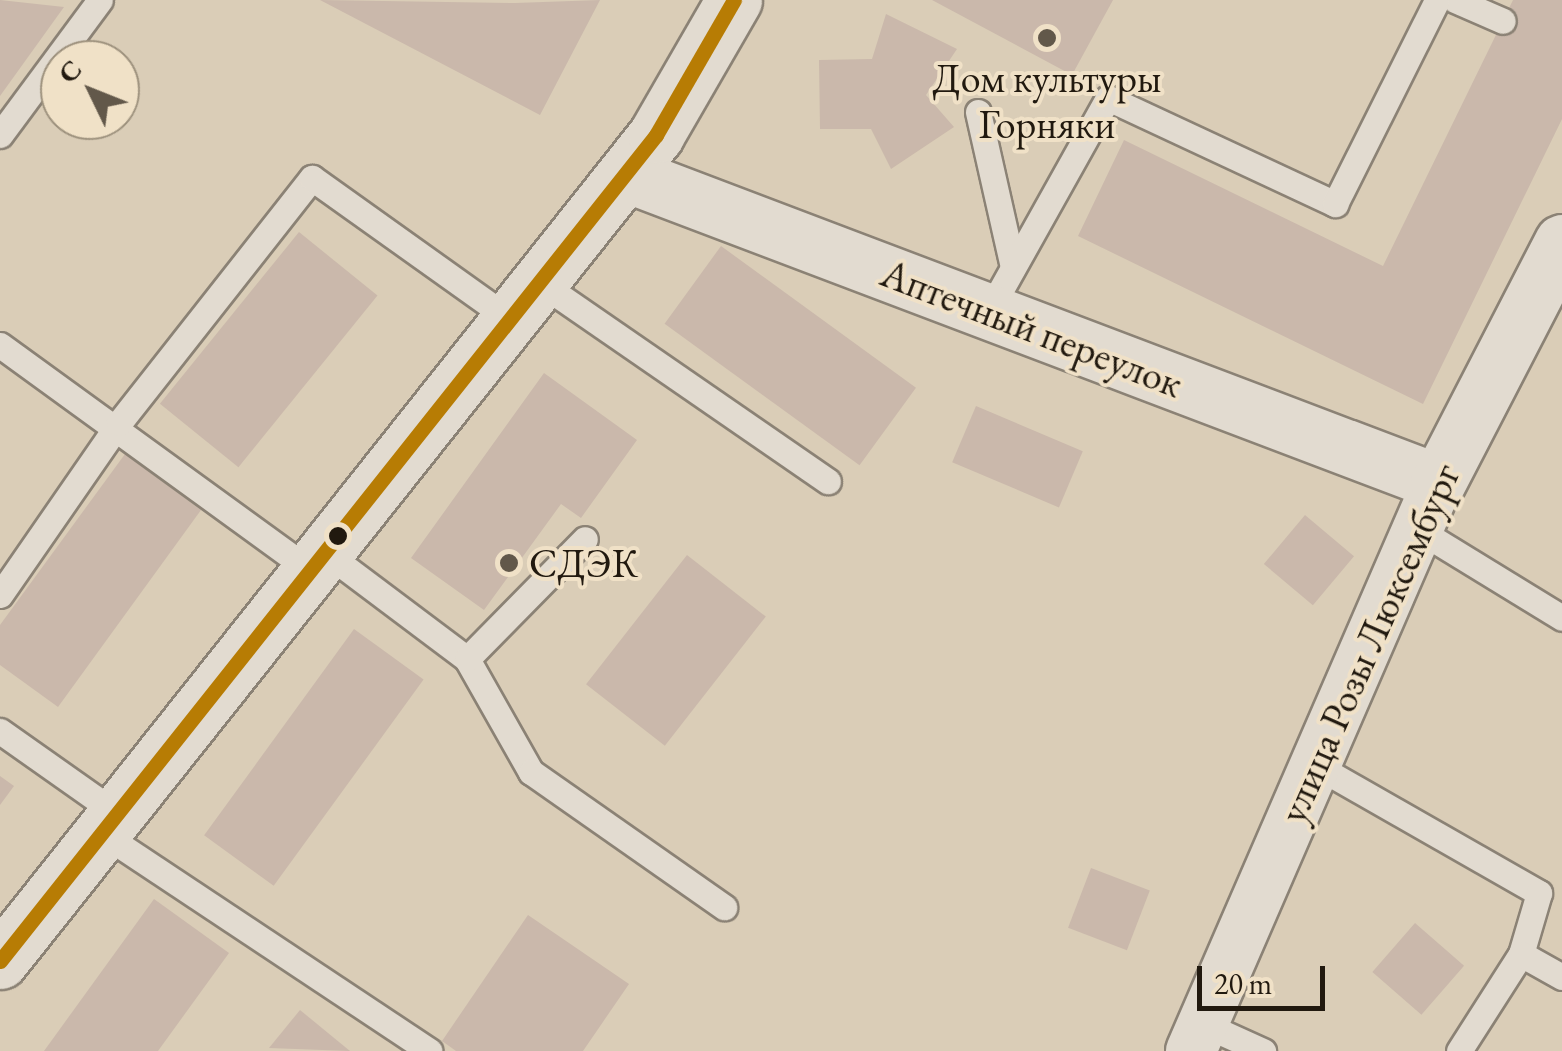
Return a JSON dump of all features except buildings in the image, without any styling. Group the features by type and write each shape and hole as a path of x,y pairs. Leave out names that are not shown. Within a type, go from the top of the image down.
{"street":[{"path":"0,961 626,174 734,0"},
{"name":"Аптечный переулок","path":"626,174 1001,289 1428,505"},
{"name":"улица Розы Люксембург","path":"1197,1038 1428,505 1562,242"}],"lane":[{"path":"0,135 100,0"},
{"path":"1001,289 1108,98 1335,204 1437,0"},
{"path":"1456,0 1502,22"},
{"path":"978,112 1001,289"},
{"path":"0,595 119,423 312,178 828,481"},
{"path":"0,345 467,660 531,772 724,907"},
{"path":"1428,505 1562,618"},
{"path":"467,660 585,540"},
{"path":"0,731 111,824 430,1051"},
{"path":"1315,765 1538,893 1521,954 1459,1051"},
{"path":"1521,954 1562,977"},
{"path":"1197,1038 1263,1051"}],"transit line":[{"path":"0,961 656,135 734,0"}],"place":[{"name":"Дом культуры Горняки","path":"1047,38"},
{"name":"СДЭК","path":"509,563"}]}
